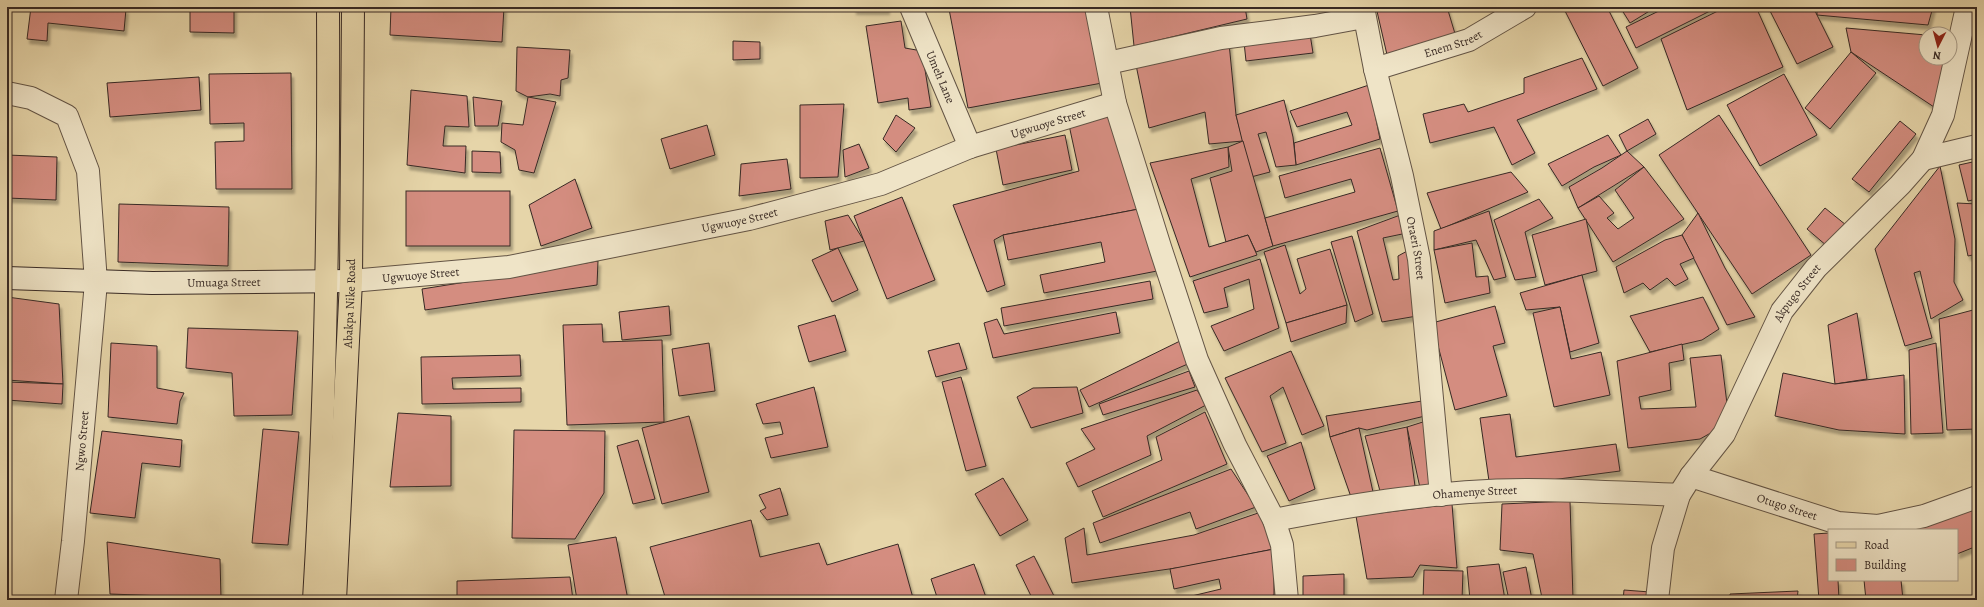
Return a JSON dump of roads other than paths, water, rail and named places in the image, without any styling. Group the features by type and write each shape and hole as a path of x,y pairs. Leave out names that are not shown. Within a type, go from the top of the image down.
{"main road":[{"name":"Abakpa Nike Road","path":"314,600 320,510 327,280 328,7"},
{"name":"Abakpa Nike Road","path":"335,600 351,281 353,7"}],"street":[{"name":"Umeh Lane","path":"911,7 970,147"},
{"path":"1096,7 1108,63 1114,103 1197,360 1235,445 1274,520 1282,545 1287,600"},
{"name":"Enem Street","path":"1375,69 1469,40 1525,7"},
{"name":"Akpugo Street","path":"1657,600 1663,548 1679,495 1691,476 1724,434 1782,311 1816,268 1900,185 1923,159 1943,115 1967,7"},
{"path":"1108,63 1221,38 1315,26 1363,12"},
{"name":"Oraeri Street","path":"1363,12 1375,69 1402,176 1418,259 1441,495"},
{"path":"7,93 31,98 67,116 88,171 96,282"},
{"name":"Ugwuoye Street","path":"351,281 509,267 749,219 881,184 970,147 1114,103"},
{"path":"1923,159 1977,146"},
{"name":"Umuaga Street","path":"7,278 152,284 327,280 351,281"},
{"name":"Ngwo Street","path":"66,600 73,541 96,282"},
{"name":"Otugo Street","path":"1691,476 1838,523 1878,526 1924,516 1977,498"},
{"name":"Ohamenye Street","path":"1274,520 1346,506 1441,495 1526,490 1679,495"}]}
